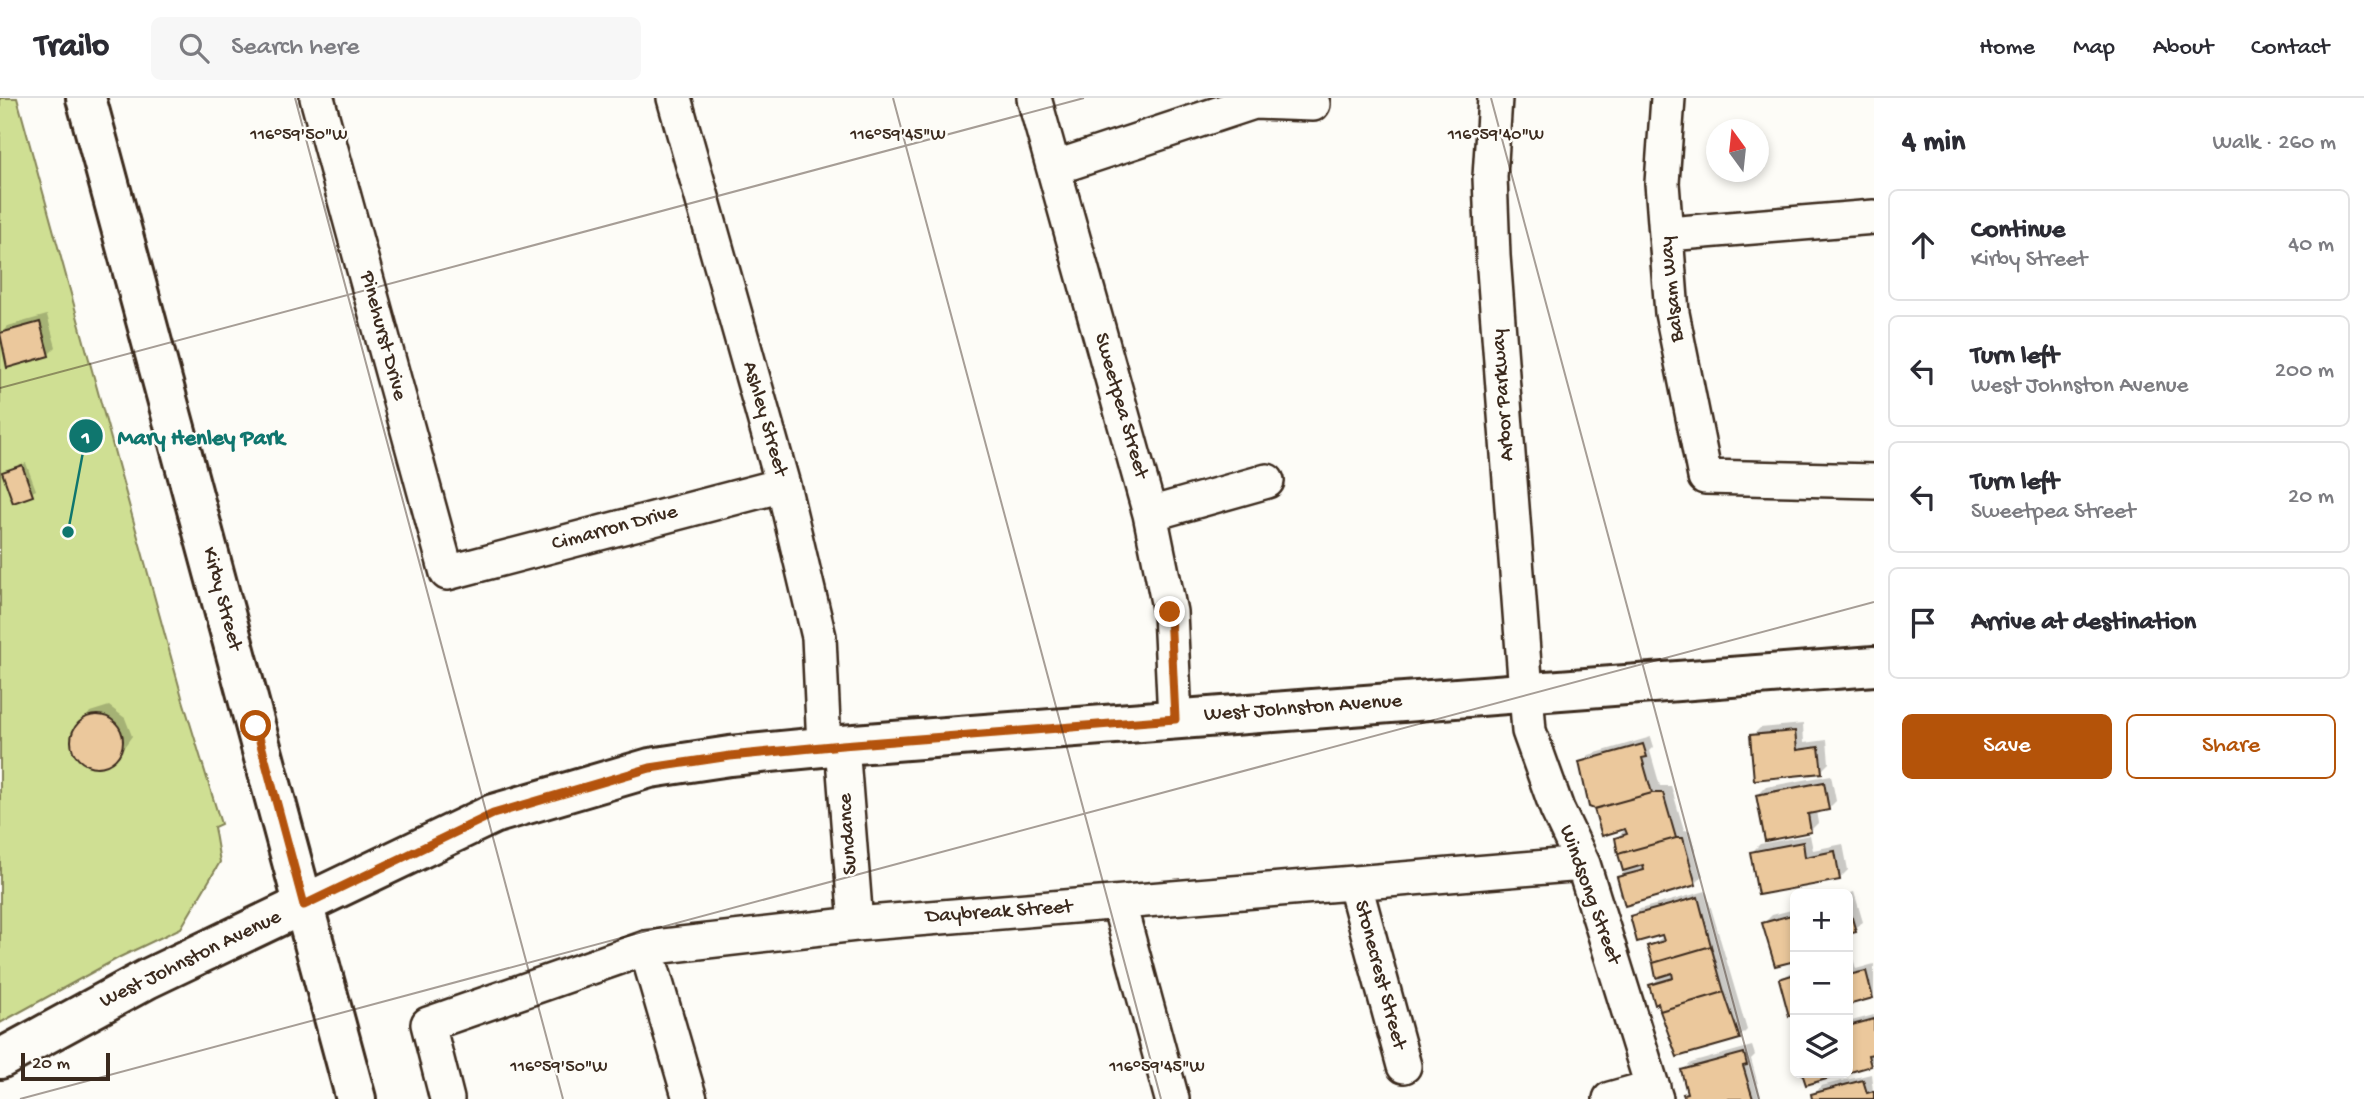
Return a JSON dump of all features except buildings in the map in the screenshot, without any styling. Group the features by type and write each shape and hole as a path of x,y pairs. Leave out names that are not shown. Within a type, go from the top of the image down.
{"street":[{"name":"Kirby Street","path":"86,98 356,1099"},
{"name":"Pinehurst Drive","path":"317,98 447,573"},
{"name":"Ashley Street","path":"674,98 783,485 819,638 833,746"},
{"name":"Sweetpea Street","path":"1034,98 1150,514 1170,612 1175,719"},
{"name":"Arbor Parkway","path":"1495,98 1490,177 1493,256 1526,692"},
{"name":"Balsam Way","path":"1668,98 1662,183 1672,313 1705,477 1874,481"},
{"path":"1054,168 1254,103 1313,104"},
{"path":"1668,234 1874,217"},
{"path":"1150,514 1267,481"},
{"name":"Cimarron Drive","path":"447,573 783,485"},
{"name":"West Johnston Avenue","path":"0,1059 147,979 493,814 650,768 730,756 833,746 1874,666"},
{"name":"Windsong Street","path":"1526,692 1529,731 1558,809 1583,864 1654,1093"},
{"name":"Sundance","path":"833,746 856,924"},
{"name":"Daybreak Street","path":"447,1099 428,1024 646,948 856,924 1355,885 1583,864"},
{"name":"Stonecrest Street","path":"1355,885 1404,1066"},
{"path":"1119,904 1172,1099"},
{"path":"646,948 690,1099"},
{"path":"1610,1099 1654,1093"}],"green space":[{"path":"0,98 17,98 182,697 221,824 214,827 220,862 181,928 120,957 0,1023"}],"place":[{"name":"Mary Henley Park","path":"68,532"}],"route":[{"path":"256,726 304,905 493,814 650,768 730,756 842,745 1175,719 1170,612"}]}
